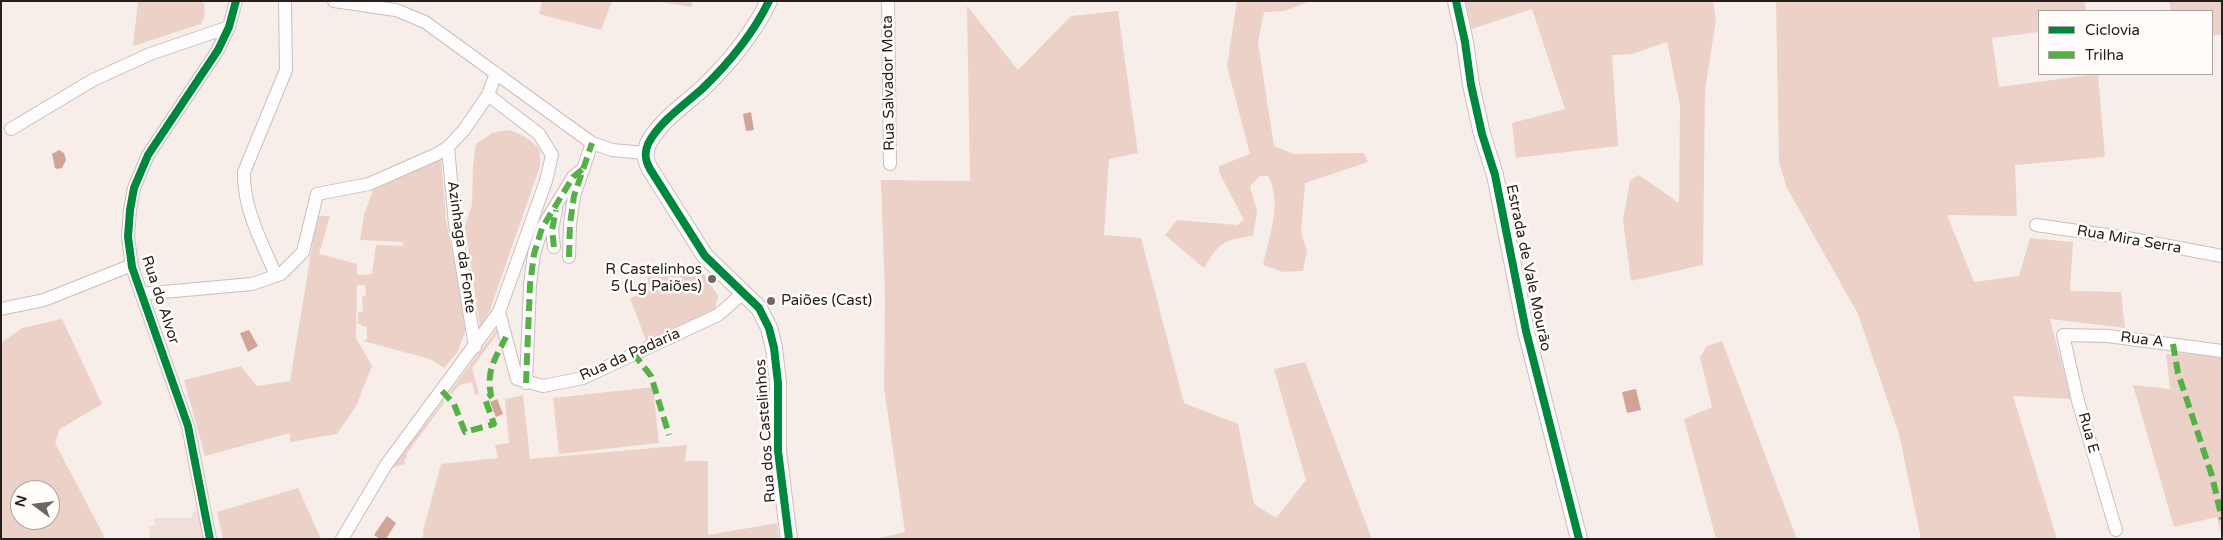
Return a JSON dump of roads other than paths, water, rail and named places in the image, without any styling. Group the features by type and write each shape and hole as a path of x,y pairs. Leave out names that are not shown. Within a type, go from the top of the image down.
{"street":[{"name":"Rua do Alvor","path":"210,539 188,426 141,294 132,265 128,237 134,188 148,155 218,50 230,27 236,1"},
{"path":"276,276 247,204 244,172 286,70 285,1"},
{"path":"334,1 396,10 426,22 592,143 612,150 645,154 648,144 660,127 704,87 752,32 769,1"},
{"name":"Rua Salvador Mota","path":"888,1 890,164"},
{"name":"Estrada de Vale Mourão","path":"1456,1 1465,42 1471,85 1494,175 1526,331 1579,539"},
{"path":"11,129 93,80 150,54 230,27"},
{"path":"141,294 252,284 281,274 303,252 317,194 369,184 437,154 464,130 488,95 496,72"},
{"path":"342,539 386,465 499,312 546,181 552,155 539,134 488,95"},
{"path":"570,257 570,224 574,196 592,143"},
{"name":"Azinhaga da Fonte","path":"448,146 455,224 475,347"},
{"name":"Rua dos Castelinhos","path":"645,154 650,169 705,256 759,308 769,328 774,348 778,383 778,450 789,539"},
{"path":"499,312 516,379 526,383 530,285 534,254 542,228 573,177 584,168"},
{"path":"554,247 552,230 557,204"},
{"name":"Rua Mira Serra","path":"2036,225 2127,238 2222,256"},
{"path":"1,309 44,300 132,265"},
{"name":"Rua da Padaria","path":"526,383 543,386 583,378 718,315 743,293"},
{"name":"Rua A","path":"2063,335 2108,336 2222,351"},
{"name":"Rua E","path":"2063,335 2078,401 2116,530"}],"place":[{"name":"R Castelinhos 5 (Lg Paiões)","path":"712,279"},
{"name":"Paiões (Cast)","path":"771,301"}]}
